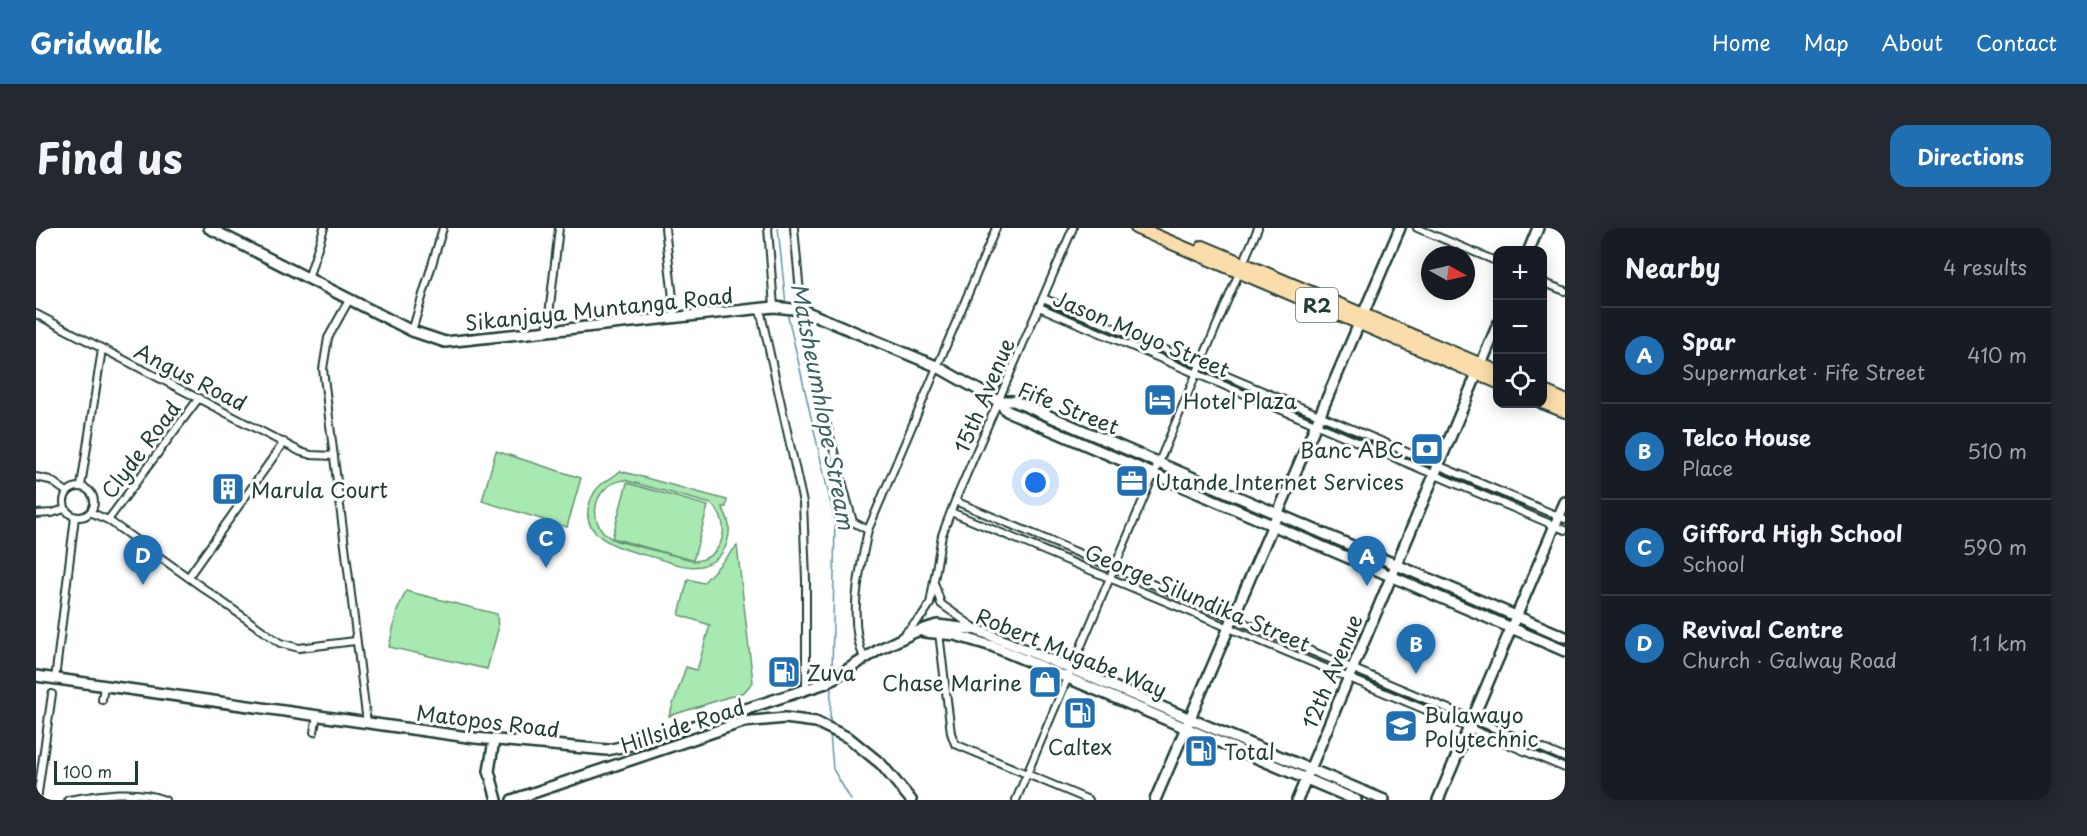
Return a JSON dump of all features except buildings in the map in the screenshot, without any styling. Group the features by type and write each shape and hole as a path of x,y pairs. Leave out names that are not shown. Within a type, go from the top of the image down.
{"highway":[{"name":"R2","path":"1137,228 1241,267"},
{"name":"R2","path":"1158,228 1361,319 1493,370"},
{"name":"R2","path":"1480,364 1493,378"},
{"path":"1547,393 1565,401"},
{"path":"1547,404 1565,411"}],"street":[{"name":"Sikanjaya Muntanga Road","path":"210,228 412,331 445,342 675,316 777,307 799,309 936,366 998,401"},
{"path":"308,279 324,228"},
{"path":"412,331 443,228"},
{"path":"547,332 559,228"},
{"path":"665,228 675,316"},
{"path":"768,228 777,307"},
{"path":"794,228 799,309 814,377 853,522 868,530"},
{"path":"864,658 858,640 857,623 861,568 868,530 996,228"},
{"name":"15th Avenue","path":"898,639 923,615 930,604 942,535 1073,228"},
{"path":"1016,800 1258,228"},
{"path":"1155,800 1400,228"},
{"path":"1417,228 1493,260"},
{"path":"1531,246 1538,228"},
{"path":"1547,284 1565,291"},
{"name":"Jason Moyo Street","path":"1043,298 1200,364 1317,420"},
{"path":"349,300 328,338 324,351 323,369 367,723"},
{"name":"Jason Moyo Street","path":"1039,308 1559,521 1565,530"},
{"path":"760,309 803,503 806,690"},
{"name":"Angus Road","path":"36,314 311,455 334,456"},
{"name":"12th Avenue","path":"1296,800 1493,333"},
{"path":"81,486 102,349"},
{"name":"Clyde Road","path":"108,520 199,398"},
{"name":"Fife Street","path":"998,401 1014,401 1565,637"},
{"name":"Fife Street","path":"998,401 1007,411 1565,651"},
{"path":"189,576 284,442"},
{"path":"36,477 50,480 67,492"},
{"path":"81,486 89,490 94,499 90,512 75,517 65,508 63,500 67,492 81,486"},
{"name":"George Silundika Street","path":"955,501 1233,618 1350,672 1471,723 1565,758"},
{"path":"1438,800 1559,521 1565,502"},
{"path":"36,514 52,513 65,508"},
{"path":"90,512 108,520 280,643 299,648 355,641"},
{"name":"George Silundika Street","path":"951,512 1229,627 1350,672 1471,723 1565,768"},
{"path":"55,679 75,517"},
{"path":"934,579 941,604 978,630"},
{"name":"Robert Mugabe Way","path":"915,632 937,625 978,630 1069,673 1188,723 1384,800"},
{"name":"Matopos Road","path":"36,676 494,740 595,750 616,749 826,683 864,658 915,632"},
{"name":"Robert Mugabe Way","path":"915,632 939,633 992,646 1069,673"},
{"path":"939,633 951,733 955,744 1089,800"},
{"path":"102,700 104,685"},
{"path":"37,800 52,694"},
{"path":"314,732 317,715"},
{"name":"Hillside Road","path":"512,800 743,722 785,718 816,722 836,729 865,748 911,800"},
{"name":"Robert Mugabe Way","path":"1188,723 1356,800"},
{"path":"494,740 489,771 497,800"},
{"path":"68,800 132,794 150,795 165,800"}],"green space":[{"path":"496,451 581,478 567,527 482,501"},
{"path":"620,471 727,500 726,507 722,507 729,525 724,550 711,562 690,567 631,551 605,540 595,532 589,522 588,510 593,495 602,484","holes":["624,480 711,504 718,512 723,530 718,548 703,559 693,561 708,506 627,483 612,538 600,527 596,518 598,498 604,490","612,538 692,560 617,541"]},
{"path":"737,546 753,682 744,692 669,716 686,667 697,670 710,625 679,615 688,579 703,583"},
{"path":"406,591 497,614 498,630 487,669 389,647 397,611"}],"waterway":[{"name":"Matsheumhlope Stream","path":"778,228 786,305"},
{"name":"Matsheumhlope Stream","path":"787,312 835,522 832,674"},
{"name":"Matsheumhlope Stream","path":"830,725 831,685"},
{"name":"Matsheumhlope Stream","path":"830,733 833,769 851,800"}],"place":[{"name":"Hotel Plaza","path":"1160,400"},
{"name":"Banc ABC","path":"1427,449"},
{"name":"Utande Internet Services","path":"1132,481"},
{"name":"Marula Court","path":"228,489"},
{"name":"Gifford High School","path":"546,568"},
{"name":"Revival Centre","path":"143,585"},
{"name":"Spar","path":"1367,586"},
{"name":"Zuva","path":"784,672"},
{"name":"Telco House","path":"1416,674"},
{"name":"Chase Marine","path":"1045,682"},
{"name":"Caltex","path":"1080,713"},
{"name":"Bulawayo Polytechnic","path":"1401,726"},
{"name":"Total","path":"1201,751"}]}
